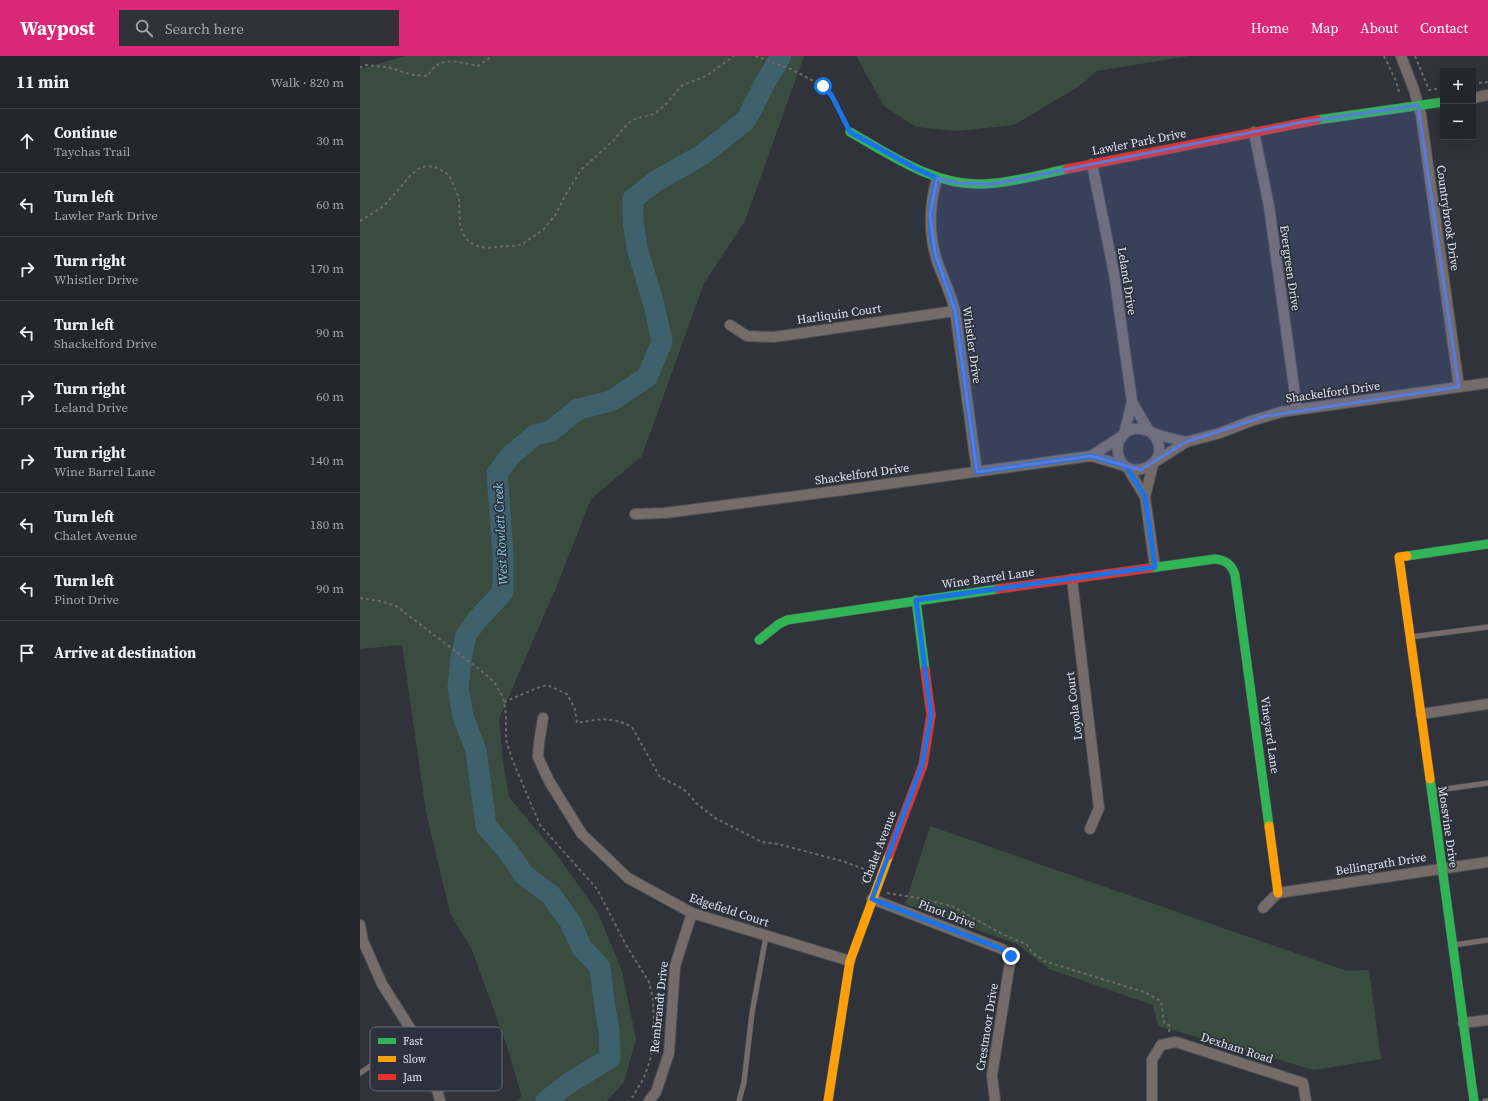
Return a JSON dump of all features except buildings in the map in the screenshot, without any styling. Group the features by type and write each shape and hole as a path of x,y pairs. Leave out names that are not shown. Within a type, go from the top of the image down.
{"street":[{"name":"Countrybrook Drive","path":"1401,56 1411,79 1418,105 1459,387"},
{"path":"1476,97 1488,95"},
{"name":"Lawler Park Drive","path":"850,132 915,168 937,178 970,184 992,184 1329,117 1440,102"},
{"name":"Evergreen Drive","path":"1254,132 1268,206 1297,409"},
{"name":"Leland Drive","path":"1092,164 1114,273 1132,402 1150,432"},
{"name":"Whistler Drive","path":"937,178 931,202 932,240 938,265 948,287 955,311 977,472"},
{"name":"Harliquin Court","path":"730,325 748,336 774,336 955,311"},
{"name":"Shackelford Drive","path":"1154,463 1186,442 1220,433 1266,416 1297,409 1488,383"},
{"name":"Leland Drive","path":"1123,435 1132,402"},
{"path":"1145,497 1120,458 1118,452 1119,442 1123,435 1136,428 1186,442"},
{"path":"1150,432 1156,438 1159,447 1158,457 1154,463 1145,497 1155,567"},
{"name":"Shackelford Drive","path":"1091,456 1123,435"},
{"name":"Shackelford Drive","path":"635,514 665,513 1091,456 1126,466"},
{"path":"1126,466 1135,470 1141,470 1154,463"},
{"name":"Mossvine Drive","path":"1474,1101 1399,557 1488,544"},
{"name":"Wine Barrel Lane","path":"759,640 779,624 787,620 916,600 1215,559 1227,562"},
{"name":"Vineyard Lane","path":"1227,562 1235,575 1278,893"},
{"name":"Loyola Court","path":"1072,579 1099,808 1090,829"},
{"name":"Chalet Avenue","path":"828,1101 850,961 922,765 931,715 916,600"},
{"path":"1420,714 1488,704"},
{"name":"Edgefield Court","path":"543,718 538,756 549,781 582,834 628,878 692,914 850,961"},
{"name":"Bellingrath Drive","path":"1278,893 1488,862"},
{"path":"1263,908 1278,893"},
{"name":"Pinot Drive","path":"872,899 1002,949 1011,956"},
{"name":"Rembrandt Drive","path":"649,1101 656,1092 669,1053 675,966 692,914"},
{"path":"360,925 362,941 382,984 409,1027"},
{"name":"Crestmoor Drive","path":"995,1101 992,1075 1011,956"},
{"path":"1463,1023 1488,1020"},
{"name":"Dexham Road","path":"1152,1101 1152,1060 1161,1045 1176,1042 1304,1084 1306,1101"},
{"path":"437,1091 440,1101"}],"lane":[{"path":"1410,637 1488,627"},
{"path":"1431,791 1488,783"},
{"path":"739,1101 744,1082 752,1013 766,936"},
{"path":"1453,945 1488,940"},
{"path":"360,1073 370,1066"}],"path":[{"path":"360,68 364,65 387,67 421,77 428,76 430,70 443,58 478,66 492,56"},
{"path":"360,221 384,206 410,176 418,169 426,166 445,172 450,177 459,198 460,225 465,238 474,245 486,248 521,245 542,230 556,214 581,170 615,139 627,124 635,119 654,114 667,103 681,86 706,76 734,56"},
{"path":"1384,56 1396,81 1400,95 1403,96"},
{"path":"1415,56 1429,90 1440,88"},
{"path":"757,57 791,69 823,86 832,96 850,132"},
{"path":"1476,84 1488,82"},
{"path":"360,598 380,601 396,606 422,624 494,682 504,702 506,714 506,740 512,760 540,825 598,889 626,945 649,982 653,998 654,1025 651,1057 644,1078 630,1101"},
{"path":"504,702 547,685 567,694 575,709 577,723 606,718 632,727 660,777 687,792 696,803 715,818 762,842 778,844 842,860 867,870 862,885"},
{"path":"887,892 952,906 1002,934 1026,944 1032,952 1044,961 1144,992 1161,1001 1164,1022 1170,1026"}],"highlighted area":[{"path":"1418,105 1459,387 1266,416 1186,442 1141,470 1091,456 977,472 955,311 935,253 930,215 937,178 959,183 992,184 1302,122"}],"green space":[{"path":"405,56 804,56 745,221 704,283 642,456 591,499 556,588 499,719 503,762 509,797 555,852 598,913 622,971 636,1039 624,1082 607,1101 516,1101 522,1097 502,1032 502,1027 500,1027 472,950 450,913 426,812 402,645 360,649 360,69"},
{"path":"856,56 1189,56 1097,71 1078,87 1014,125 957,131 916,127 884,106"},
{"path":"930,826 1347,971 1369,970 1381,1059 1314,1070 1158,1026 1153,1005 1049,969 1017,944 905,904"}],"waterway":[{"name":"West Rowlett Creek","path":"546,1101 569,1083 610,1058 609,1031 600,967 582,948 570,922 551,895 524,875 507,850 486,826 476,750 463,717 458,687 461,659 466,635 477,620 503,592 503,553 497,474 510,456 535,435 551,431 578,409 611,401 647,377 662,342 654,305 637,248 633,221 633,199 656,181 702,155 746,120 781,56"}],"traffic: fast":[{"path":"1317,120 1440,102"},
{"path":"850,132 897,159 947,180 983,184 1004,182 1067,169"},
{"path":"1407,556 1488,544"},
{"path":"1150,568 1215,559 1225,562 1234,571 1269,826"},
{"path":"759,640 779,624 787,620 998,589"},
{"path":"916,600 925,670"},
{"path":"1430,779 1474,1101"}],"traffic: slow":[{"path":"1407,556 1399,557 1430,779"},
{"path":"1269,826 1278,893"},
{"path":"828,1101 850,961 889,855"}],"traffic: jam":[{"path":"1067,169 1317,120"},
{"path":"998,589 1150,568"},
{"path":"889,855 923,765 931,715 925,670"}],"route":[{"path":"823,86 832,96 850,132 926,174 937,178 931,202 930,215 932,240 938,265 948,287 955,311 977,472 1091,456 1126,466 1145,497 1155,567 916,600 931,715 922,765 872,899 1002,949 1011,956"}]}
